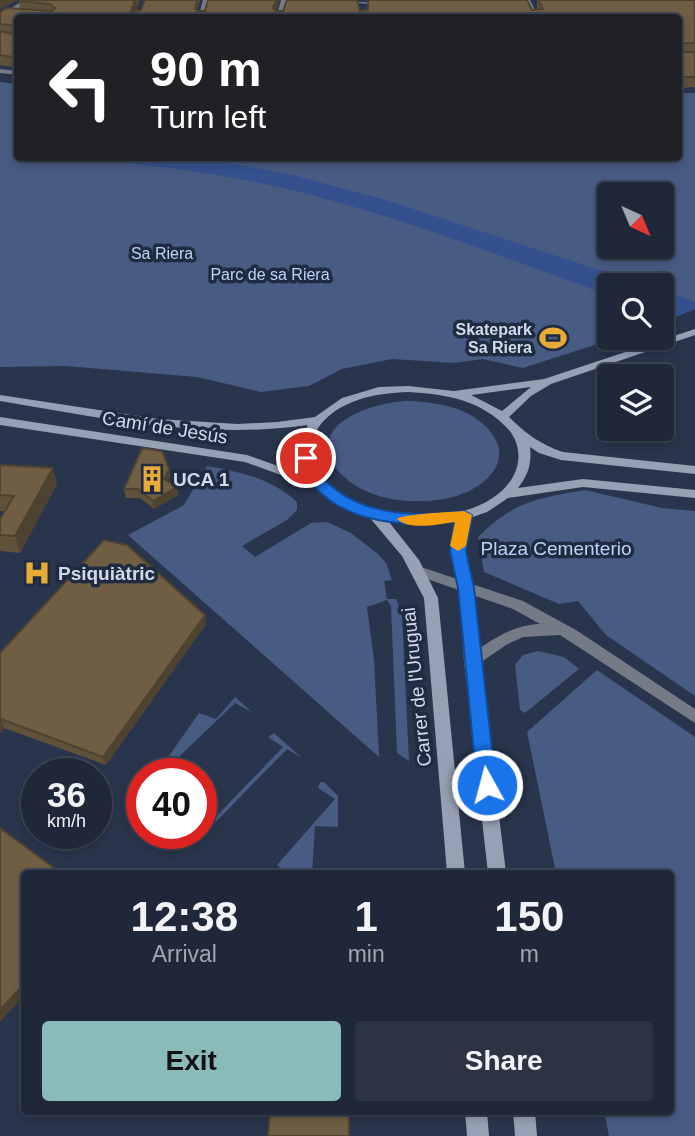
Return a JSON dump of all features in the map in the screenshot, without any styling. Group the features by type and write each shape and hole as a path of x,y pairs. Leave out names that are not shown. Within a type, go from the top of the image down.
{"main road":[{"path":"0,12 18,14"},
{"path":"455,394 547,382 695,332"},
{"path":"503,416 527,394 547,382"},
{"path":"695,470 561,456 543,450 520,435 503,416 481,403 455,394 408,389 376,391 336,406 317,420 304,445 306,458 321,485 343,501 374,514 432,520 464,515 507,494 583,483 695,494"},
{"name":"Camí de Jesús","path":"0,398 200,428 258,429 317,420"},
{"name":"Camí de Jesús","path":"0,421 247,459 321,485"},
{"path":"507,494 525,468 526,452 520,435"},
{"name":"Carrer de l'Uruguai","path":"374,514 404,546 421,572 431,598 456,870"},
{"path":"464,515 458,551 466,588 497,870"},
{"path":"476,1115 478,1136"},
{"path":"524,1115 526,1136"}],"street":[{"path":"0,18 28,0"},
{"path":"313,0 390,3"},
{"path":"515,2 542,2"},
{"path":"421,572 518,605 571,634 695,717"},
{"path":"472,660 505,637 523,630 540,628 571,634"}],"green space":[{"name":"Parc de sa Riera","path":"0,82 14,84 14,161 682,161 682,93 695,93 695,309 674,317 674,273 597,273 597,344 523,368 483,359 455,363 392,359 342,369 309,386 261,392 197,377 66,366 0,367"},
{"path":"408,401 458,409 483,424 494,437 499,450 498,462 492,473 483,482 458,496 416,501 374,494 361,489 339,472 328,454 329,441 334,430 344,421 369,408"},
{"path":"207,466 266,482 297,502 297,510 287,520 242,546 255,557 311,523 327,522 351,533 386,563 392,580 384,581 387,599 396,599 402,615 409,761 397,753 391,606 387,600 367,607 374,660 379,757 128,535 184,505"},
{"name":"Plaza Cementerio","path":"585,490 662,508 695,511 695,696 606,635 578,601 559,604 484,572 478,537 491,525 527,503"},
{"path":"538,651 564,657 579,669 525,713 520,710 515,665 523,655"},
{"path":"597,670 695,737 695,1136 609,1136 605,1115 674,1115 674,870 555,870 527,732"},
{"path":"235,697 253,713 235,703 178,758 168,758 199,713 216,719"},
{"path":"274,733 302,758 287,749 217,821 217,816 283,747 268,737"},
{"path":"320,782 324,782 338,796 338,827 315,826 312,870 283,870 277,865 335,799 318,788"}],"shaded area":[{"path":"102,161 217,161 293,175 389,201 608,273 597,273 597,291 386,217 311,195 207,173"},
{"path":"674,295 695,302 695,309 674,317"}],"building":[{"path":"135,0 131,11 141,10 145,0 197,0 197,11 205,11 208,0 276,0 273,8 283,11 287,0 357,0 360,11 368,10 368,0 527,0 532,10 543,9 538,0 695,0 695,43 682,43 682,14 14,14 14,26 0,24 0,12 7,8 52,11 55,8 50,4 19,1"},
{"path":"0,31 14,34 14,57 0,55"},
{"path":"682,52 695,52 695,77 684,77"},
{"path":"142,448 162,451 169,469 164,479 177,487 153,501 138,489 124,489"},
{"path":"0,465 53,468 15,536 0,535 0,519 14,496 0,495"},
{"path":"104,540 127,545 205,615 103,757 1,719 0,721 0,653"},
{"path":"0,828 21,843 21,849 28,849 57,870 21,870 21,987 0,1010"},
{"path":"270,1115 349,1115 349,1136 268,1136"}],"slow traffic":[{"path":"405,519 432,520 464,515 458,546"}],"place":[{"name":"Skatepark Sa Riera","path":"553,338"},
{"name":"UCA 1","path":"152,479"},
{"name":"Psiquiàtric","path":"37,573"}],"route":[{"path":"306,458 321,485 343,501 374,514 401,519 432,520 464,515 458,551 466,588 487,785"}],"park label":[{"name":"Sa Riera","path":"162,253"}]}
